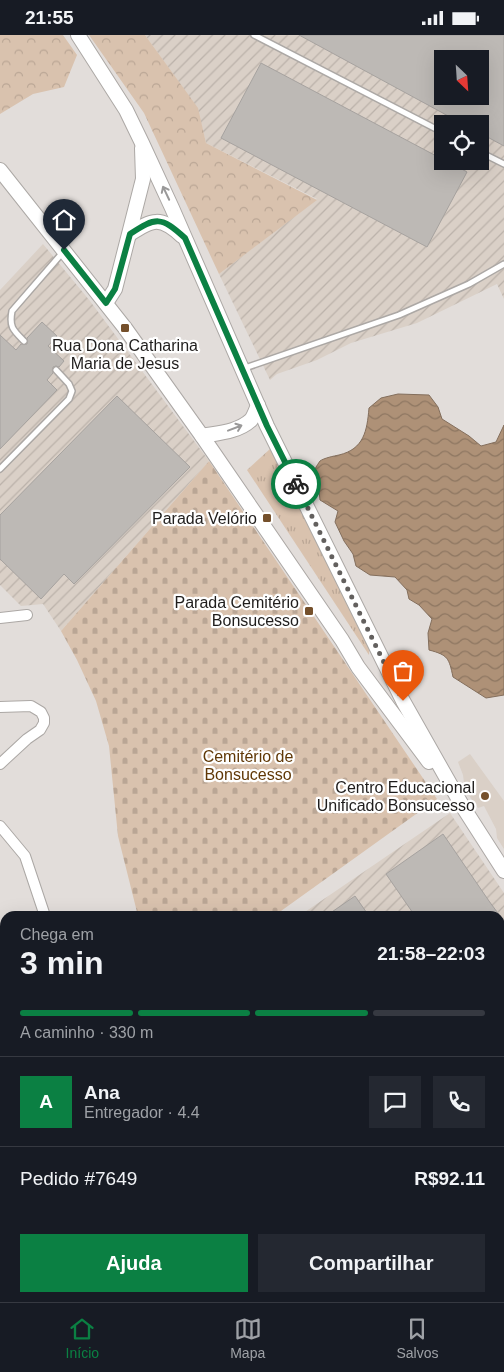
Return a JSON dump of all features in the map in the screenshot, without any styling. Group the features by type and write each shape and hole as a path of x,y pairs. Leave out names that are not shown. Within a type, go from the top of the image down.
{"main road":[{"path":"78,35 126,110 185,238 258,405 403,701 463,807 504,871"},
{"path":"106,303 115,289 143,179 142,143"},
{"path":"0,170 106,303 202,436 342,640 358,667 463,807"},
{"path":"130,234 147,223 161,221 172,226 185,238"},
{"path":"202,436 226,432 240,427 252,419 258,405"},
{"path":"342,640 353,649 418,728"}],"street":[{"path":"0,618 27,615"},
{"path":"0,707 30,707 41,712 44,717 44,723 40,730 27,739 0,764"},
{"path":"0,826 25,855 43,911"}],"lane":[{"path":"254,35 434,128"},
{"path":"489,156 504,164"},
{"path":"24,341 14,331 10,322 12,311 64,250"},
{"path":"242,369 398,315 469,284 504,264"},
{"path":"0,469 69,399 72,391 69,384 56,370"}],"shaded area":[{"path":"145,35 504,35 504,299 497,284 417,323 351,343 317,360 277,374 270,380 219,274 317,199 206,143 197,108"},
{"path":"43,244 90,301 209,461 61,631 43,604 21,606 0,585 0,290"},
{"name":"Centro Educacional Unificado Bonsucesso","path":"470,754 504,801 504,849 497,838 496,829 484,806 478,808 465,790 463,775 458,762"},
{"path":"450,813 504,893 504,911 306,911"}],"green space":[{"path":"0,35 63,35 77,55 64,87 33,94 0,114"},
{"path":"89,35 145,35 198,108 206,143 317,200 219,274 144,113"},
{"path":"270,449 370,642 369,655 247,470"},
{"name":"Cemitério de Bonsucesso","path":"209,461 437,799 281,911 137,911 118,836 109,746 96,701 61,631"}],"water":[{"path":"398,394 429,395 438,407 442,419 481,446 496,442 504,425 504,695 486,698 453,677 447,658 429,650 428,633 432,619 419,605 409,599 407,590 395,577 370,575 356,566 353,554 335,522 338,511 320,500 319,491 311,475 320,461 347,452 359,444 367,424 369,408 381,398"}],"building":[{"path":"299,35 504,35 504,146 489,138 489,115 446,115"},
{"path":"261,63 434,155 434,170 463,170 467,172 427,247 221,138"},
{"path":"42,322 57,336 48,346 64,361 59,367 53,367 53,373 47,380 57,390 0,449 0,335 16,350 21,344 27,344 27,338"},
{"path":"117,396 190,467 74,584 64,574 41,599 0,559 0,515"},
{"path":"443,834 496,911 412,911 386,874"},
{"path":"355,896 366,911 333,911"}],"way so far":[{"path":"296,484 403,701"}],"place":[{"name":"Rua Dona Catharina Maria de Jesus","path":"125,328"},
{"name":"Parada Velório","path":"267,518"},
{"name":"Parada Cemitério Bonsucesso","path":"309,611"},
{"name":"Centro Educacional Unificado Bonsucesso","path":"485,796"}],"route":[{"path":"64,250 106,303 115,289 130,234 147,223 161,221 172,226 185,238 267,426 296,484"}]}
